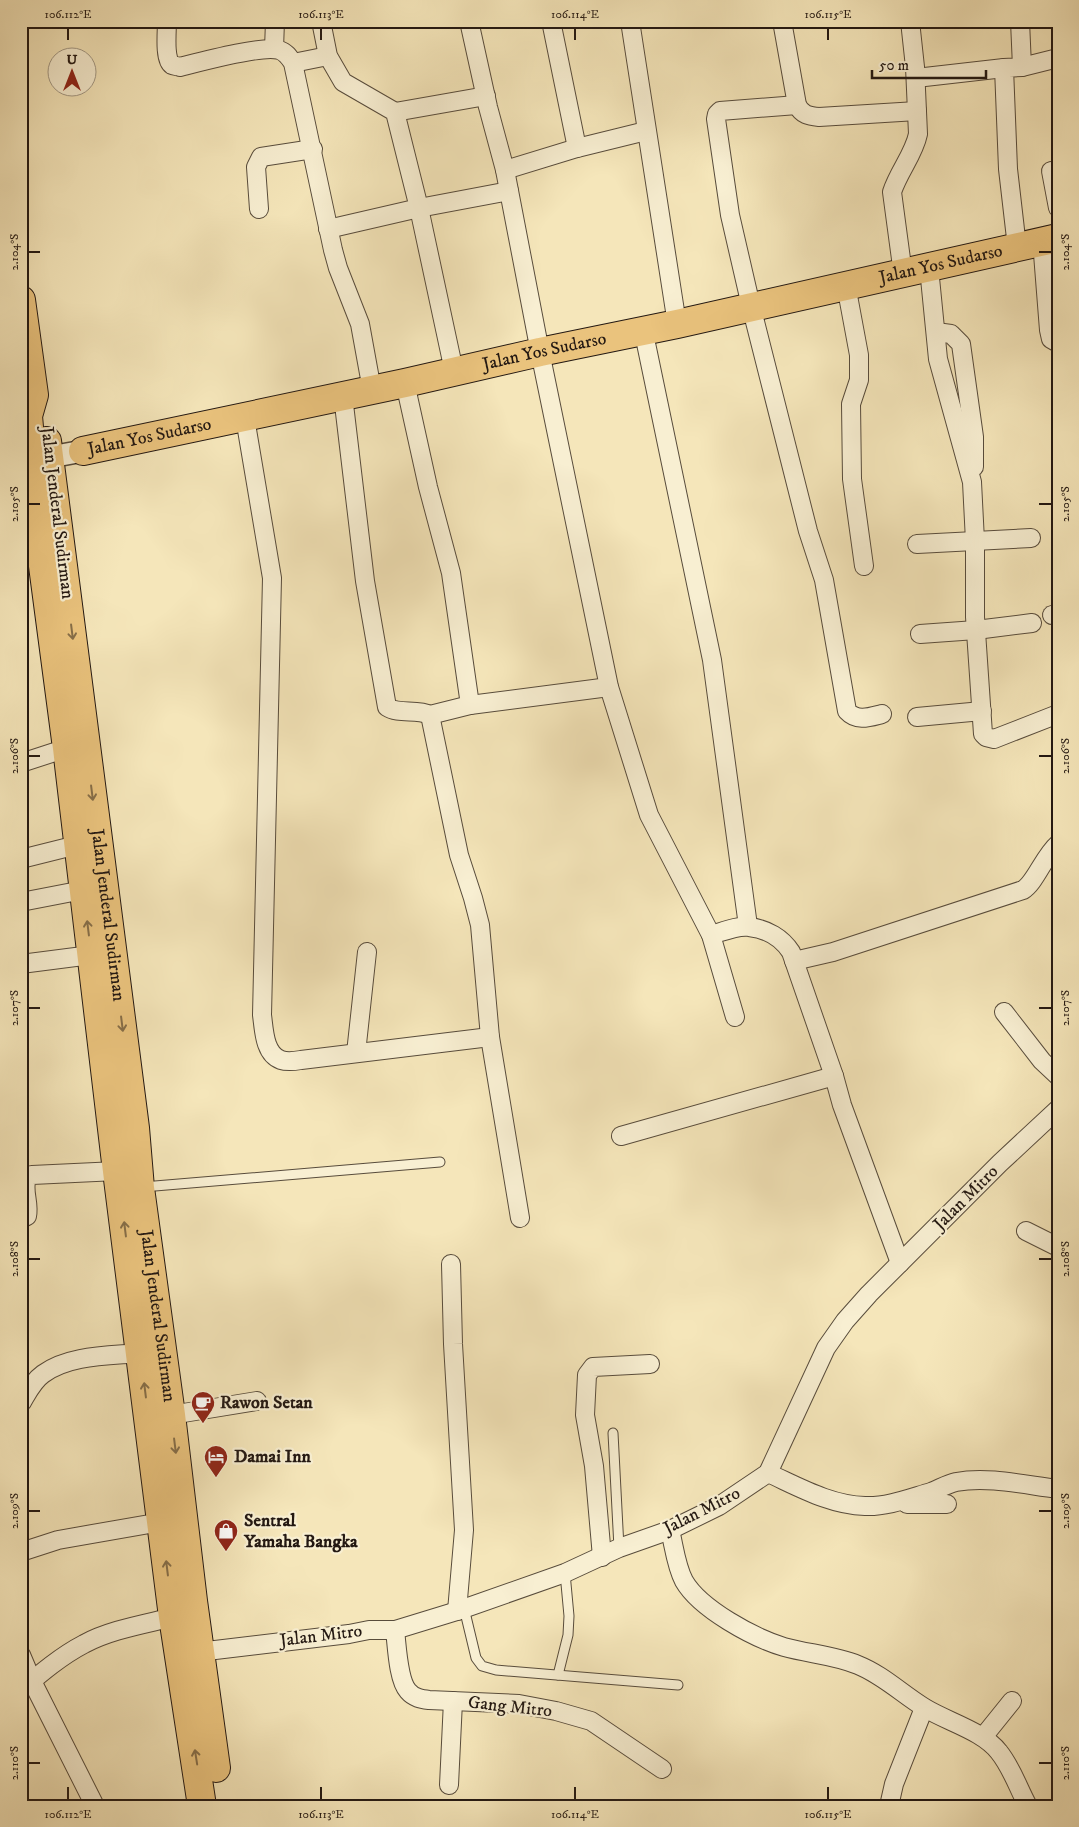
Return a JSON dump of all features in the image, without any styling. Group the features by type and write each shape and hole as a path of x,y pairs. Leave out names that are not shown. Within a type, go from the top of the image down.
{"highway":[{"name":"Jalan Yos Sudarso","path":"83,451 245,418 540,352 677,324 1039,242"},
{"path":"21,300 29,389"},
{"name":"Jalan Jenderal Sudirman","path":"29,389 28,416 25,427 40,459 117,1079 116,1171 173,1617 190,1653 221,1806"},
{"name":"Jalan Jenderal Sudirman","path":"29,389 44,413 40,459 30,528 67,748 91,955 140,1188 171,1415 193,1601 190,1653 202,1806"}],"street":[{"path":"167,21 168,61 173,66 266,49 274,49 287,54 293,63 313,149 328,230 338,268 360,324 372,390"},
{"path":"274,49 275,21"},
{"path":"321,21 328,56 343,82 394,112 486,96"},
{"path":"469,21 505,170 540,352 609,687 649,815 711,935 735,1017"},
{"path":"551,21 578,148"},
{"path":"630,21 677,324"},
{"path":"782,21 797,105 801,112 809,116 819,117 917,111"},
{"path":"903,274 892,192 896,179 916,144 918,134 916,78 910,21"},
{"path":"1020,21 1022,66"},
{"path":"293,63 328,56"},
{"path":"916,78 1022,66 1058,58"},
{"path":"1004,68 1008,169 1039,242 1048,330 1051,339 1058,343"},
{"path":"797,105 726,110 720,111 717,114 730,215 750,306 806,521 824,580 847,711 851,716 857,718 882,714"},
{"path":"394,112 419,208 454,371"},
{"path":"505,170 646,130"},
{"path":"260,209 256,167 261,158 313,149"},
{"path":"1051,171 1058,208"},
{"path":"328,230 419,208 509,191"},
{"path":"929,268 938,359 972,482"},
{"path":"846,285 859,355 859,380 851,404 852,479 864,566"},
{"path":"643,330 712,660 748,926"},
{"path":"936,332 952,334 961,344 975,457 972,482 976,630 983,734 994,739 1058,714"},
{"path":"405,383 428,487 451,573 470,705"},
{"path":"343,396 365,581 385,705 390,709 423,712 430,715 470,705 609,687"},
{"path":"245,418 272,578 262,1015 266,1042 274,1056 285,1061 490,1037"},
{"name":"Jalan Yos Sudarso","path":"40,459 83,451"},
{"path":"916,544 1030,538"},
{"path":"920,634 1032,623"},
{"path":"917,717 982,711"},
{"path":"430,715 459,855 480,925 490,1037 520,1218"},
{"path":"21,763 67,748"},
{"path":"794,961 833,952 1023,890 1030,884 1043,861 1058,844"},
{"path":"21,859 77,845"},
{"path":"21,902 83,890"},
{"path":"711,935 748,926 774,934 788,947 834,1076 842,1105 900,1263"},
{"path":"356,1053 367,952"},
{"path":"21,964 91,955"},
{"path":"1004,1012 1042,1061 1058,1076"},
{"path":"621,1136 834,1076"},
{"name":"Jalan Mitro","path":"190,1653 370,1630 395,1630 565,1573 619,1548 670,1530 719,1506 768,1474 826,1348 845,1321 872,1290 1000,1163 1058,1109"},
{"path":"21,1219 27,1216 25,1191 27,1178 32,1175 116,1171"},
{"path":"1026,1231 1058,1247"},
{"path":"450,1264 452,1344 464,1530 461,1609"},
{"path":"22,1402 30,1387 42,1374 60,1364 82,1359 140,1353"},
{"path":"602,1557 594,1466 585,1415 587,1375 593,1367 650,1364"},
{"path":"171,1415 257,1402"},
{"path":"768,1474 831,1501 865,1506 947,1504"},
{"path":"889,1504 932,1492 954,1483 969,1481 991,1481 1058,1489"},
{"path":"21,1552 58,1540 161,1522"},
{"path":"670,1530 684,1580 694,1594 713,1610 766,1640 840,1659 875,1673 924,1708 983,1737 999,1752 1028,1806"},
{"path":"27,1685 62,1657 86,1643 173,1617"},
{"name":"Gang Mitro","path":"395,1630 401,1672 406,1690 420,1699 519,1704 556,1711 591,1721 662,1769"},
{"path":"21,1654 27,1685 95,1806"},
{"path":"983,1737 1012,1701"},
{"path":"449,1785 452,1702"},
{"path":"889,1806 894,1784 924,1708"}],"lane":[{"path":"140,1188 440,1162"},
{"path":"613,1433 619,1548"},
{"path":"558,1676 568,1635 569,1616 565,1573"},
{"path":"461,1609 476,1658 482,1666 496,1670 678,1685"}],"place":[{"name":"Rawon Setan","path":"203,1424"},
{"name":"Damai Inn","path":"216,1478"},
{"name":"Sentral Yamaha Bangka","path":"226,1552"}]}
